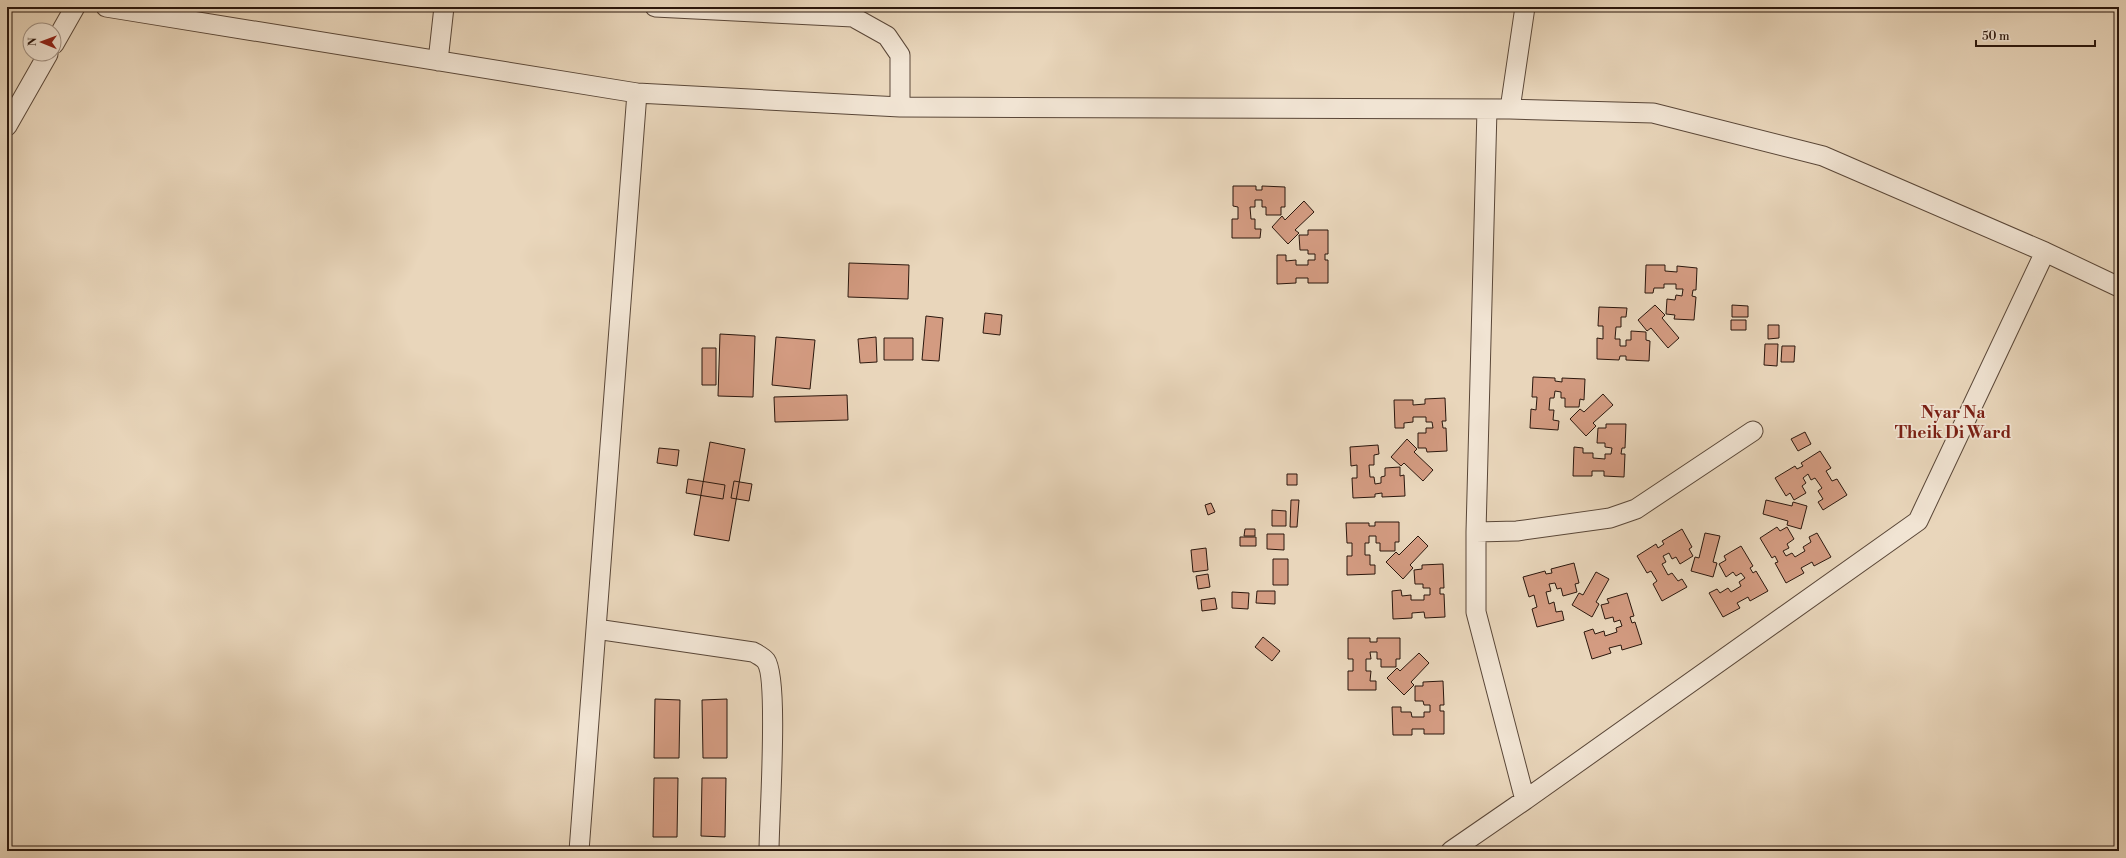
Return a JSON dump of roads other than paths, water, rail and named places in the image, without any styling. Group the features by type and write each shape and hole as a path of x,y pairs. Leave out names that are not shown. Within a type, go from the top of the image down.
{"street":[{"path":"62,30 75,7"},
{"path":"106,7 127,9 637,93 900,107 1510,109 1653,113 1823,156 2046,252 2119,287"},
{"path":"438,61 444,7"},
{"path":"655,7 853,16 887,36 900,55 900,107"},
{"path":"1510,109 1525,7"},
{"path":"7,126 43,62"},
{"path":"579,851 637,93"},
{"path":"1487,109 1476,532 1476,612 1525,800"},
{"path":"1452,851 1918,522 2046,252"},
{"path":"1476,532 1517,531 1610,518 1636,509 1753,431"},
{"path":"596,629 754,652 766,661 772,682 769,851"}],"district":[{"name":"Nyar Na Theik Di Ward","path":"1953,422"}]}
